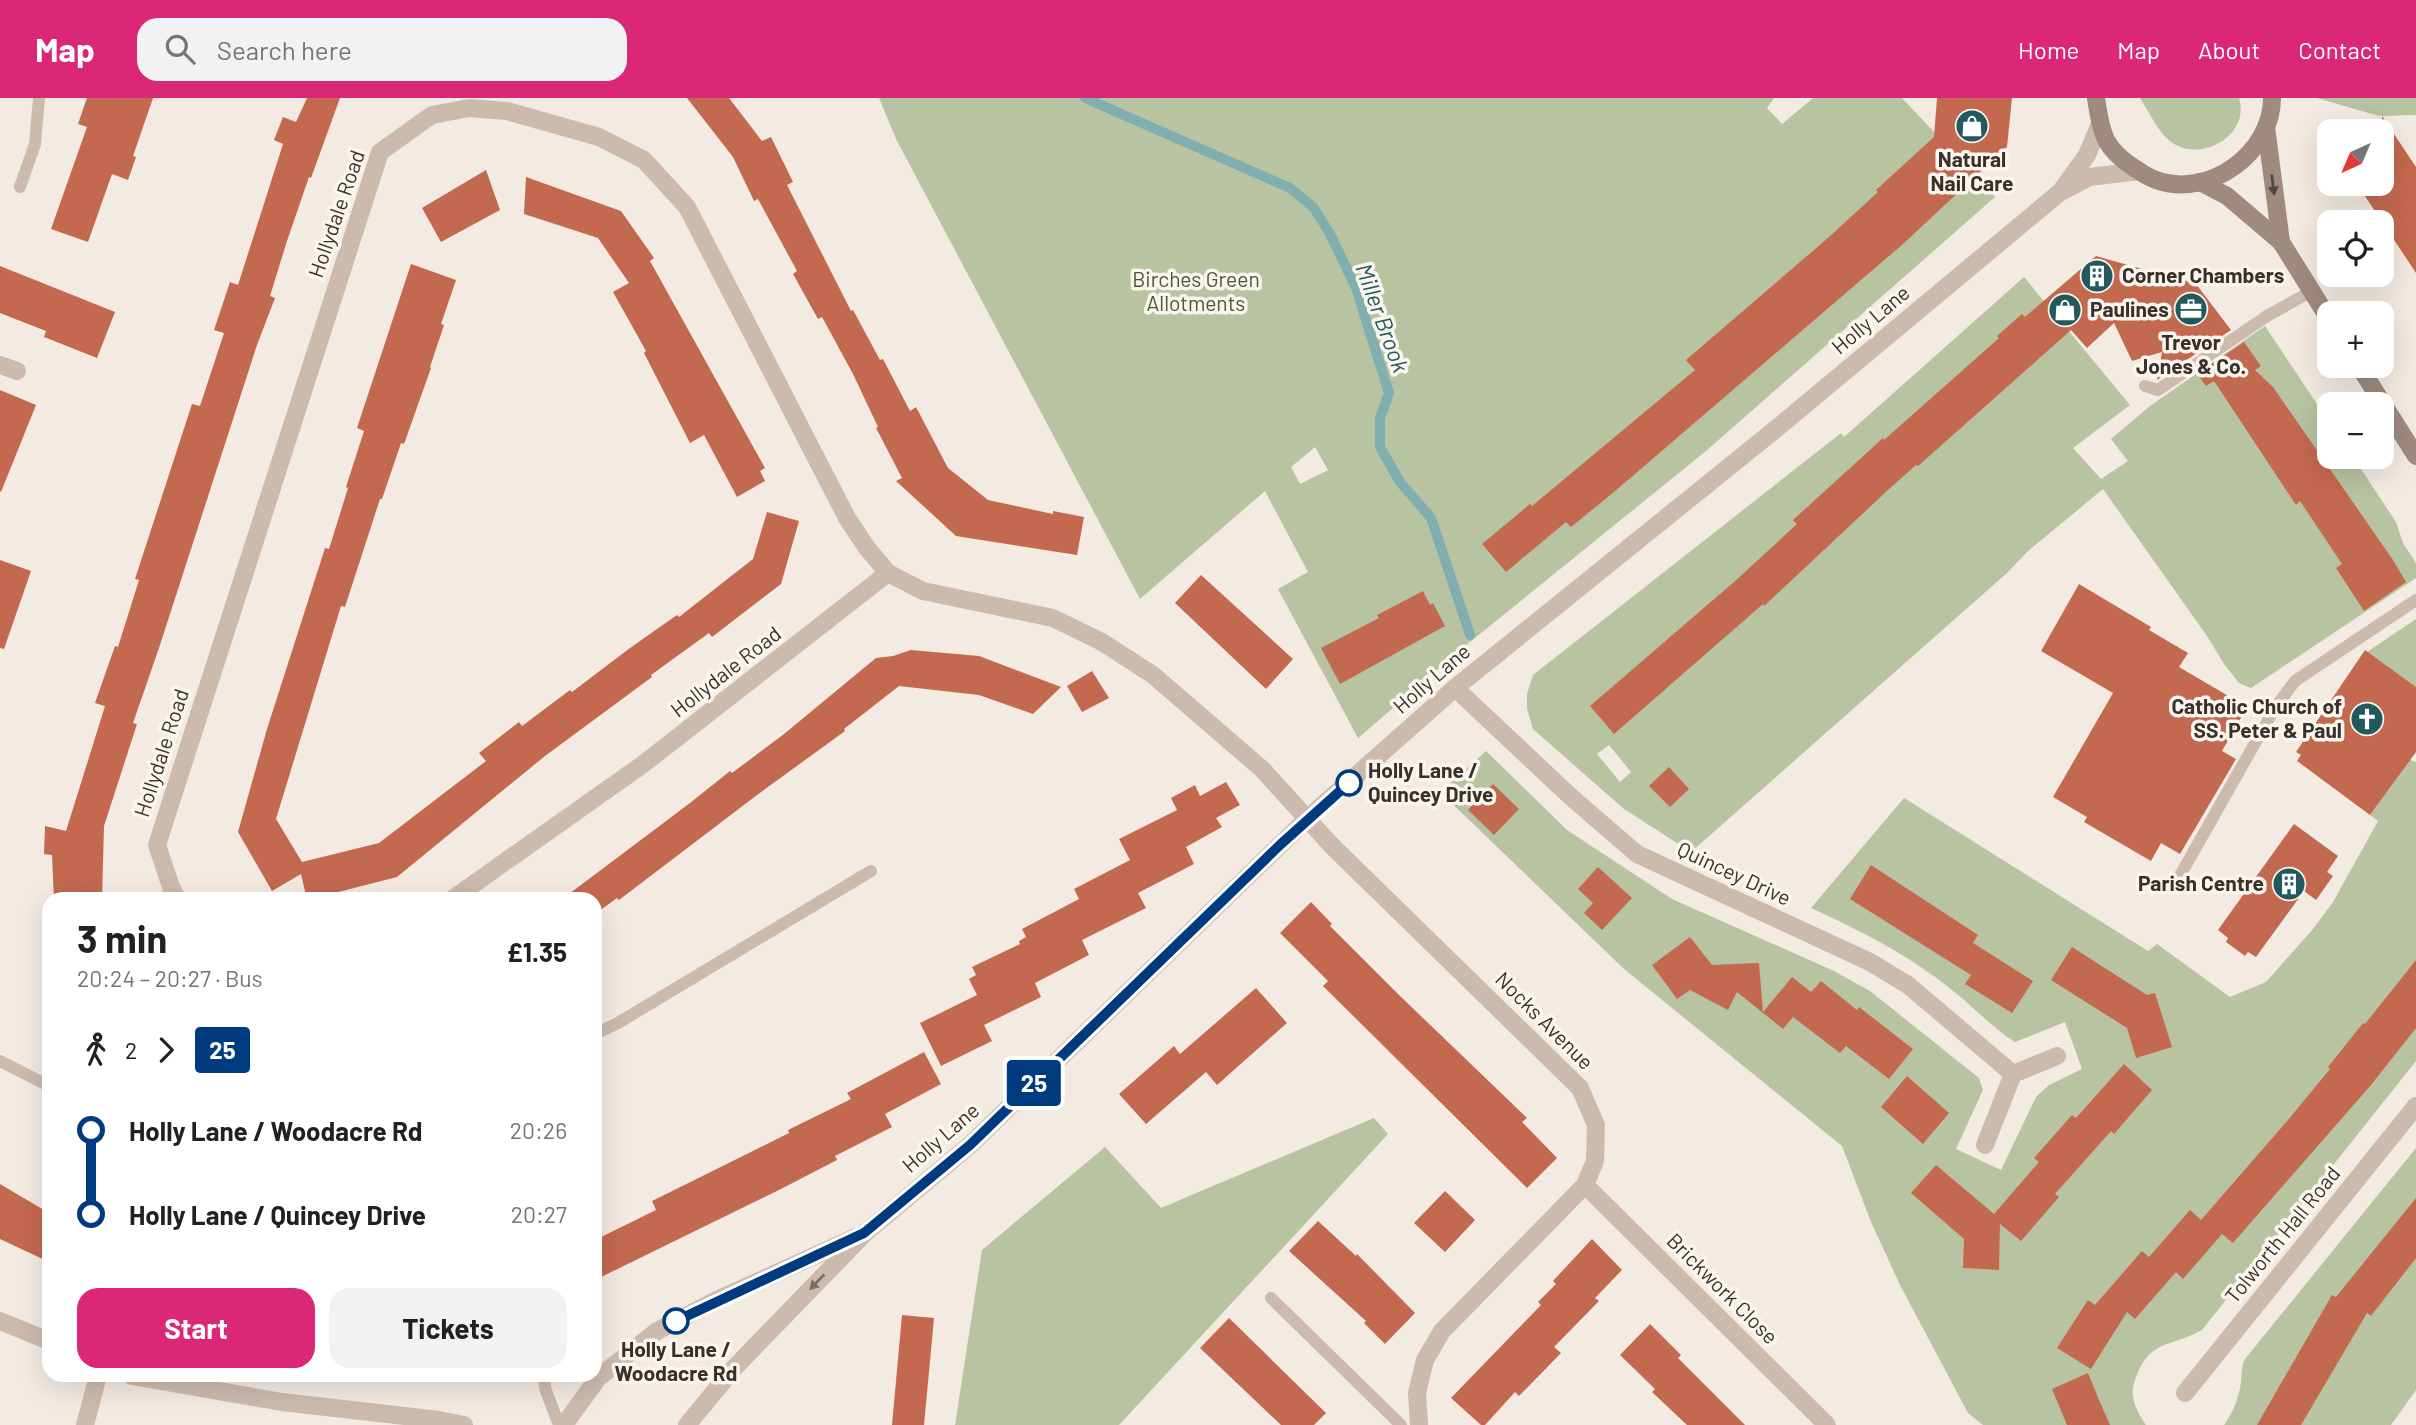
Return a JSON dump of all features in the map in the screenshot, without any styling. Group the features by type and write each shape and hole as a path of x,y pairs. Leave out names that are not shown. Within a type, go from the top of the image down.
{"street":[{"path":"2096,98 2100,124 2112,149 2140,172 2158,180 2178,183 2200,182 2230,170 2245,159 2255,148 2266,127 2272,98"},
{"name":"Hollydale Road","path":"173,892 157,845 375,165 380,152 432,115 469,108 507,111 598,137 644,160 687,207 847,518 888,573 923,591 1053,618 1102,642 1153,675 1262,769 1308,818"},
{"name":"Holly Lane","path":"2059,193 2087,155 2100,124"},
{"path":"2266,127 2281,242"},
{"name":"Holly Lane","path":"687,1425 735,1367 864,1233 970,1145 1308,818 1455,688 1771,433 2059,193 2089,177 2140,172"},
{"path":"2200,182 2228,196 2281,242 2318,301"},
{"path":"2367,378 2416,456"},
{"name":"Hollydale Road","path":"462,892 642,765 888,573"},
{"name":"Quincey Drive","path":"1455,688 1571,797 1637,854 1870,962 1908,985 2013,1074"},
{"name":"Nocks Avenue","path":"1308,818 1332,846 1580,1088 1595,1125 1595,1161 1585,1185 1442,1331 1425,1360 1412,1424"},
{"path":"1985,1145 2013,1074 2057,1056"},
{"name":"Tolworth Hall Road","path":"2185,1393 2416,1106"},
{"name":"Brickwork Close","path":"1585,1185 1827,1425"},
{"name":"Holly Lane","path":"602,1375 657,1331 715,1301 864,1233"},
{"path":"0,1321 42,1338"},
{"path":"85,1425 96,1382"},
{"path":"173,1382 282,1402 464,1425"},
{"name":"Holly Lane","path":"564,1425 595,1382"}],"lane":[{"path":"20,187 36,144 39,98"},
{"path":"2145,386 2158,390 2267,316 2312,291"},
{"path":"2174,886 2275,708 2295,681 2416,600"},
{"path":"602,1031 871,871"},
{"path":"0,1061 42,1082"},
{"path":"1271,1298 1412,1424"},
{"path":"544,1382 559,1425"}],"green space":[{"name":"Birches Green Allotments","path":"879,98 1774,98 1767,108 1782,124 1813,98 1902,98 1995,197 1706,451 1465,646 1358,738 1278,589 1308,572 1265,491 1140,599 896,139","holes":["1315,447 1328,470 1300,484 1291,467"]},
{"path":"2140,98 2239,98 2241,111 2232,132 2223,141 2200,149 2188,149 2176,145 2165,136"},
{"path":"2317,98 2416,98 2416,115 2379,116"},
{"path":"2024,277 2130,405 2073,448 2101,479 2128,461 2111,439 2150,406 2265,326 2317,404 2317,469 2361,469 2396,522 2403,543 2416,563 2416,578 2251,688 2239,683 2224,664 2103,489 2027,552 2007,573 1691,852 1624,809 1533,729 1527,709 1527,694 1533,675 1841,433 1844,437","holes":["1609,745 1631,772 1620,782 1597,754"]},
{"path":"2416,619 2416,687 2367,652"},
{"path":"1486,751 1567,830 1672,899 1834,971 1870,991 1979,1078 1983,1090 1956,1149 2001,1170 2036,1097 2049,1085 2082,1069 2065,1022 2015,1042 1919,966 1866,935 1811,908 1904,798 2148,951 2157,944 2230,997 2266,982 2313,929 2333,902 2378,821 2370,815 2410,760 2416,762 2416,1061 2202,1330 2162,1346 2147,1357 2133,1386 2133,1398 2146,1425 1983,1425 1968,1413 1900,1285 1871,1222 1842,1146 1624,969 1440,792"},
{"path":"1374,1118 1388,1134 1119,1425 955,1425 982,1250 1105,1147 1161,1208"},
{"path":"2416,1148 2416,1390 2391,1425 2224,1425 2237,1399 2245,1359"}],"building":[{"path":"87,98 153,98 133,156 136,157 128,180 112,174 88,242 51,229 87,127 78,124"},
{"path":"307,98 340,98 287,241 270,296 275,298 257,345 133,723 137,724 104,826 102,892 54,892 52,855 44,854 45,826 66,831 105,706 95,703 115,646 118,647 139,580 135,579 192,404 200,406 224,333 214,330 230,282 238,285 283,144 274,140 283,117 296,122"},
{"path":"687,98 729,98 762,141 771,137 793,182 787,185 851,311 853,310 880,360 883,359 910,411 916,407 948,468 988,500 1053,514 1053,511 1084,517 1077,555 956,536 896,481 902,478 876,428 878,427 853,374 822,317 818,319 793,274 797,271 758,199 754,201 733,157"},
{"path":"1937,98 2012,98 2007,147 1903,244 1614,492 1571,527 1566,522 1506,572 1482,544 1530,504 1532,506 1695,370 1686,360 1878,192 1876,190 1934,137"},
{"path":"2394,134 2416,167 2416,273 2394,240 2394,210 2374,210 2365,196 2394,196"},
{"path":"486,170 500,210 441,242 422,208"},
{"path":"526,177 621,211 654,258 650,261 765,468 760,471 765,481 737,497 704,435 690,443 644,353 646,351 613,292 629,283 598,238 524,214"},
{"path":"2096,256 2196,284 2231,330 2157,380 2162,352 2132,361 2114,323 2087,348 2071,330 1889,489 1764,606 1763,604 1614,734 1590,706 1734,582 1797,524 1793,520 1999,338 1997,336 2022,314 2025,317"},
{"path":"411,264 456,280 441,324 444,325 431,368 404,444 401,443 380,499 345,607 341,606 276,819 302,862 379,843 486,761 479,753 519,722 522,726 570,690 572,692 677,615 679,617 753,559 767,512 799,521 781,584 712,637 709,633 651,675 652,677 545,756 397,877 338,892 305,892 301,874 272,891 238,832 267,729 325,548 329,549 348,488 346,487 364,431 357,428"},
{"path":"0,266 115,312 97,358 44,337 46,331 0,313"},
{"path":"2244,342 2261,366 2255,370 2273,387 2317,450 2317,469 2330,469 2406,582 2364,611 2336,568 2342,564 2300,501 2296,505 2214,381 2206,386 2197,374"},
{"path":"0,390 36,405 1,492 0,491"},
{"path":"0,560 31,571 4,649 0,648"},
{"path":"1201,575 1293,659 1266,689 1175,603"},
{"path":"2079,584 2151,627 2149,630 2188,653 2179,667 2247,707 2222,751 2236,759 2180,854 2161,843 2151,861 2084,822 2087,817 2053,797 2113,693 2041,651"},
{"path":"1423,591 1445,626 1340,684 1321,648 1379,618 1377,615"},
{"path":"911,650 979,656 1061,687 1033,714 979,695 899,686 844,729 845,731 619,900 617,898 602,909 602,892 572,892 730,771 732,773 784,734 876,658"},
{"name":"Catholic Church of SS. Peter & Paul","path":"2365,650 2416,687 2416,752 2370,815 2297,761 2301,755 2296,752"},
{"path":"1092,671 1109,698 1082,712 1067,686"},
{"path":"1669,767 1689,789 1670,807 1649,786"},
{"path":"1226,782 1240,805 1216,818 1222,827 1186,847 1194,864 1138,893 1146,908 1082,940 1089,955 1035,983 1041,997 984,1025 992,1041 941,1066 920,1023 977,995 969,979 976,975 972,967 1020,944 1019,941 1026,937 1022,929 1079,899 1074,889 1130,860 1119,839 1177,810 1171,798 1195,785 1200,796"},
{"path":"1493,784 1519,809 1494,835 1468,810"},
{"name":"Parish Centre","path":"2294,824 2338,856 2327,872 2333,876 2316,900 2304,891 2256,957 2248,952 2245,956 2226,942 2228,938 2218,930"},
{"path":"1871,865 1978,935 1973,943 2033,981 2012,1013 1965,984 1971,975 1850,899"},
{"path":"1598,867 1632,898 1602,930 1584,913 1593,903 1578,889"},
{"path":"1311,902 1332,924 1330,926 1398,994 1527,1118 1522,1122 1557,1158 1527,1188 1323,986 1328,981 1280,933"},
{"path":"1690,937 1712,965 1759,963 1763,1012 1792,977 1811,992 1821,981 1913,1049 1889,1079 1846,1046 1840,1053 1793,1017 1783,1029 1737,992 1728,1010 1690,990 1677,999 1652,965"},
{"path":"2072,947 2147,995 2155,993 2172,1047 2136,1058 2127,1028 2051,980"},
{"path":"2416,960 2416,1028 2371,1085 2233,1243 2222,1234 2183,1279 2176,1272 2135,1319 2127,1312 2091,1369 2057,1348 2088,1300 2095,1305 2142,1251 2149,1257 2190,1210 2201,1220 2288,1120"},
{"path":"1256,988 1287,1023 1217,1085 1206,1072 1146,1124 1119,1094 1174,1046 1180,1054"},
{"path":"924,1052 941,1084 885,1114 892,1127 835,1156 837,1160 602,1277 602,1237 656,1210 652,1201 851,1099 847,1093"},
{"path":"2124,1064 2152,1090 2114,1134 2111,1131 2055,1194 2059,1197 2021,1241 2000,1224 1999,1270 1963,1268 1964,1239 1911,1193 1936,1165 1994,1214 2039,1162 2034,1158 2072,1115 2076,1118"},
{"path":"1907,1076 1949,1113 1923,1144 1881,1107"},
{"path":"0,1184 42,1209 42,1259 0,1239"},
{"path":"1445,1191 1475,1220 1445,1252 1414,1223"},
{"path":"2416,1198 2416,1258 2371,1316 2367,1313 2301,1425 2257,1425 2332,1295 2336,1297"},
{"path":"1318,1221 1356,1256 1357,1254 1415,1313 1385,1344 1364,1323 1366,1321 1289,1251"},
{"path":"1592,1239 1622,1270 1595,1298 1599,1301 1554,1347 1561,1353 1519,1396 1515,1392 1485,1425 1481,1425 1451,1398 1541,1305 1538,1302 1556,1284 1553,1281"},
{"path":"902,1315 934,1318 924,1425 892,1425"},
{"path":"1229,1318 1326,1413 1314,1425 1281,1425 1200,1348"},
{"path":"1650,1324 1681,1355 1678,1358 1745,1425 1687,1425 1652,1392 1655,1389 1620,1355"},
{"path":"2088,1373 2110,1425 2067,1425 2052,1389"}],"waterway":[{"name":"Miller Brook","path":"1085,98 1290,188 1314,208 1356,288 1389,393 1380,418 1380,447 1400,482 1431,518 1470,635"}],"bus line":[{"name":"25","path":"676,1321 864,1233 970,1145 1308,818 1349,783"}],"place":[{"name":"Natural Nail Care","path":"1972,126"},
{"name":"Corner Chambers","path":"2097,276"},
{"name":"Trevor Jones & Co.","path":"2191,309"},
{"name":"Paulines","path":"2065,310"},
{"name":"Catholic Church of SS. Peter & Paul","path":"2367,719"},
{"name":"Holly Lane / Quincey Drive","path":"1349,783"},
{"name":"Parish Centre","path":"2289,884"},
{"name":"Holly Lane / Woodacre Rd","path":"676,1321"}]}
